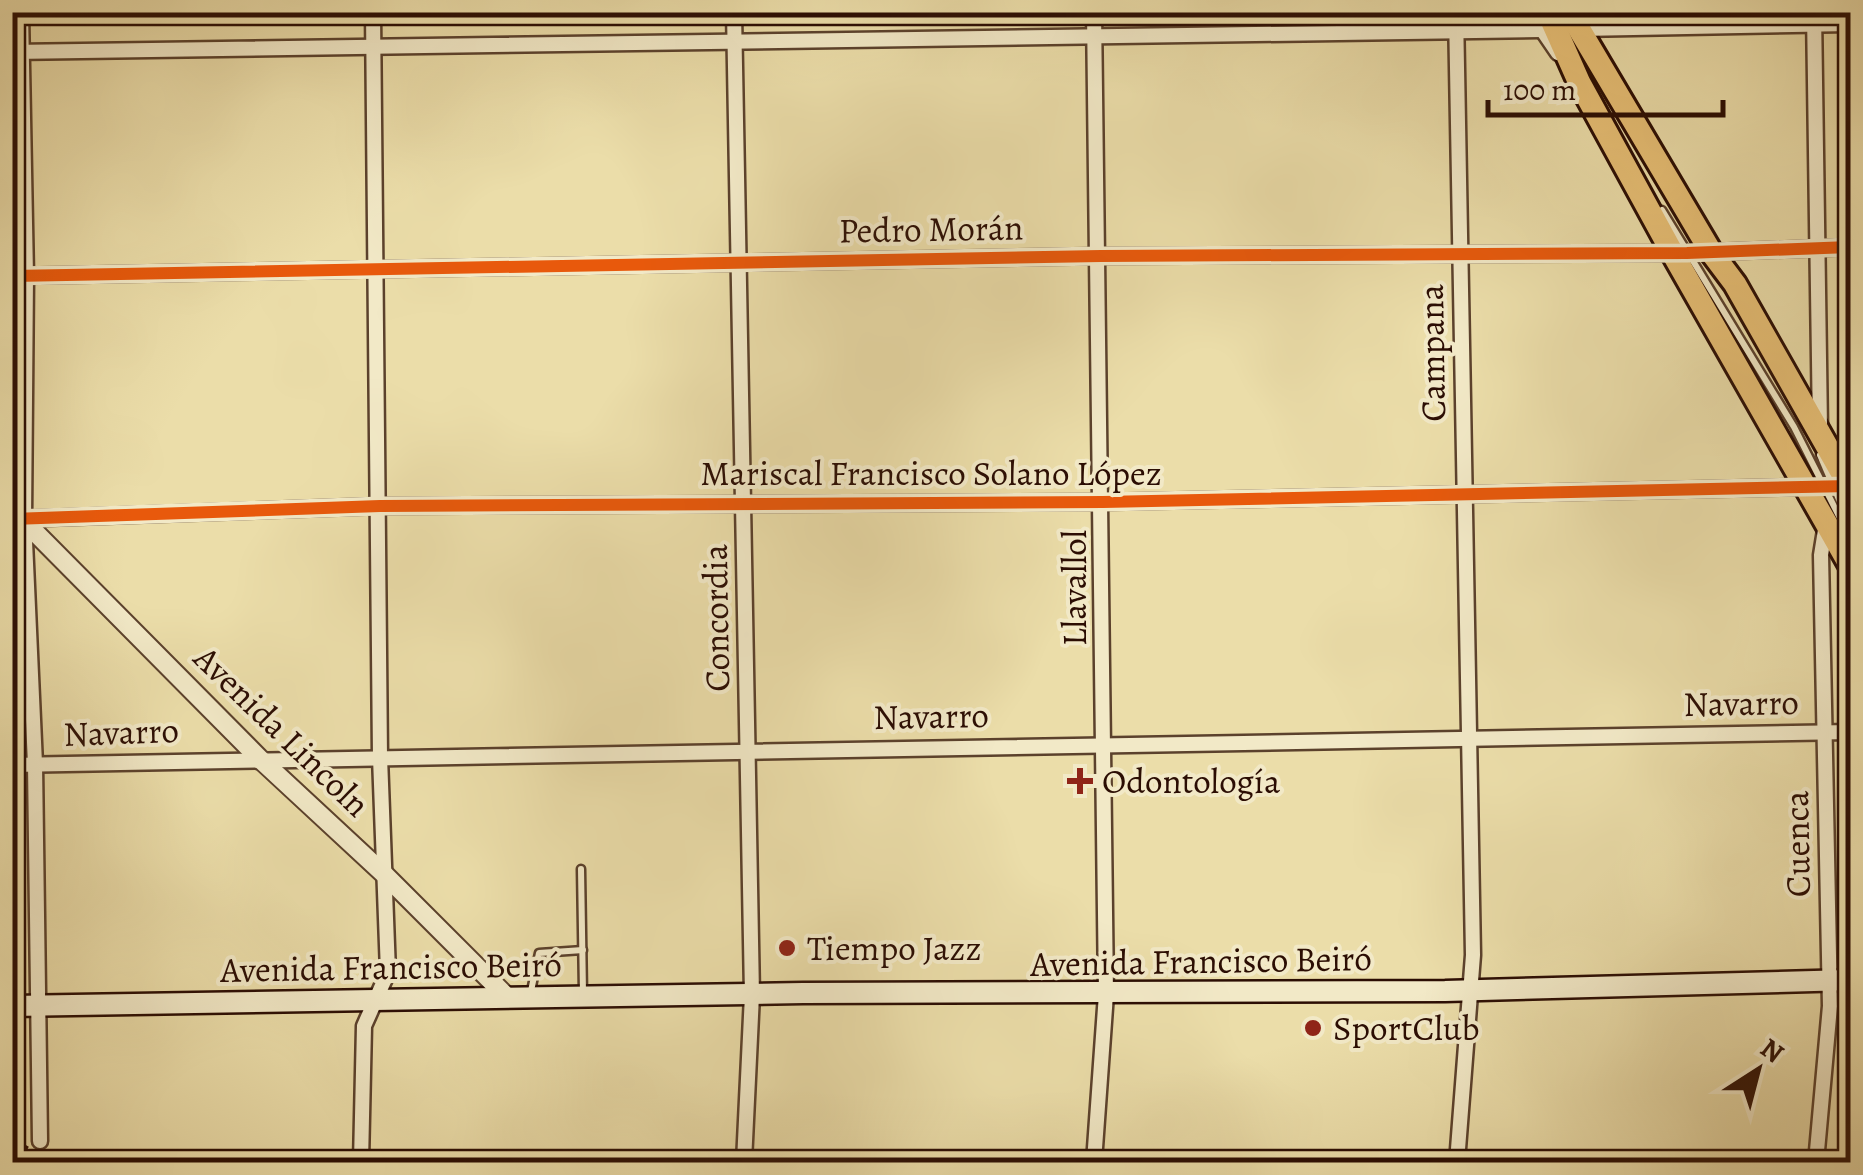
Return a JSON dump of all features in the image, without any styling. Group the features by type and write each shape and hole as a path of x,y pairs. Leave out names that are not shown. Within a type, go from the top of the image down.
{"main road":[{"path":"1577,18 1690,253 1735,284 1820,434 1836,487 1826,523 1850,565"},
{"path":"1544,21 1836,487"},
{"name":"Avenida Francisco Beiró","path":"12,1006 752,994 1106,994 1840,980"}],"street":[{"path":"21,12 17,52 16,516 36,764 40,1142"},
{"path":"361,1162 364,1026 374,1000 384,989 388,972 380,757 373,12"},
{"name":"Concordia","path":"734,12 752,994 744,1162"},
{"name":"Llavallol","path":"1094,12 1101,256 1106,994 1094,1162"},
{"name":"Campana","path":"1456,12 1473,988 1457,1162"},
{"path":"1530,12 1544,21"},
{"path":"1577,18 1813,19 1850,24"},
{"path":"1813,19 1820,434"},
{"path":"17,52 1094,38 1457,30 1544,21"},
{"name":"Pedro Morán","path":"19,276 1101,256 1690,253 1850,247"},
{"name":"Mariscal Francisco Solano López","path":"16,516 380,506 1103,502 1836,487"},
{"name":"Avenida Lincoln","path":"16,516 508,998"},
{"name":"Cuenca","path":"1816,1162 1840,980 1824,731 1821,555 1826,523"},
{"name":"Navarro","path":"12,764 1850,732"}],"lane":[{"path":"1690,253 1724,286 1836,487 1850,525"},
{"path":"1836,487 1850,538"},
{"path":"581,869 583,997"},
{"path":"530,998 540,953 582,950"}],"green space":[{"path":"12,1028 19,1028 19,1130 13,1125"}],"railway":[{"path":"12,1140 50,1162"}],"cycle path":[{"path":"12,276 1101,256 1687,253 1850,247"},
{"path":"12,519 380,506 1103,502 1850,486"}],"place":[{"name":"Odontología","path":"1080,781"},
{"name":"Tiempo Jazz","path":"787,948"},
{"name":"SportClub","path":"1313,1028"}]}
